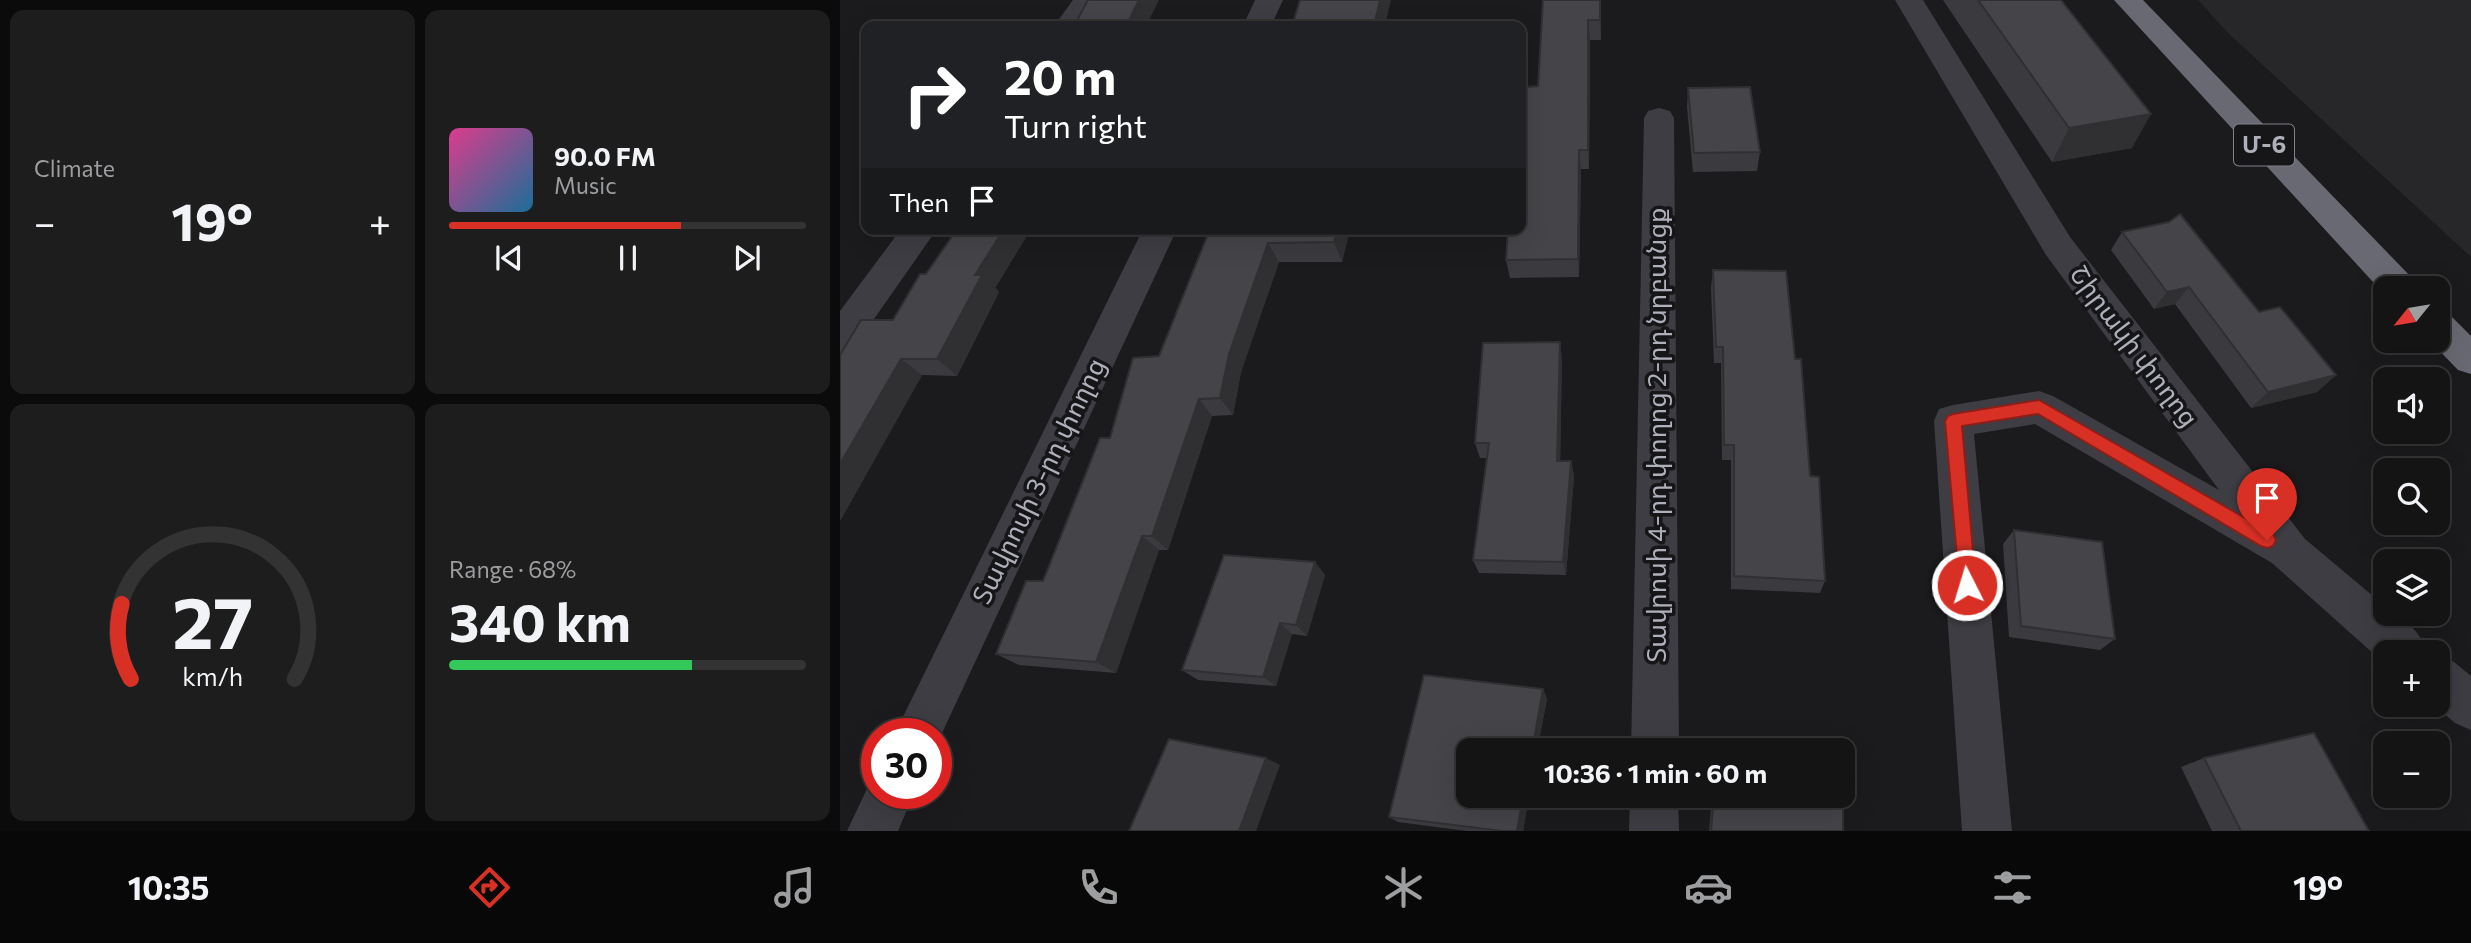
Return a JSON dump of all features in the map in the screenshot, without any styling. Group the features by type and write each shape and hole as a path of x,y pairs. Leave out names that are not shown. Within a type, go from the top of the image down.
{"highway":[{"name":"Մ-6","path":"2128,0 2389,276"},
{"path":"2450,338 2471,359"}],"street":[{"path":"1072,21 1087,0"},
{"path":"1259,21 1269,0"},
{"name":"Շիրակի փողոց","path":"1909,0 2059,246 2290,553 2392,640"},
{"name":"Տավրոսի 4-րդ փողոց 2-րդ նրբանցք","path":"1655,738 1659,118"},
{"path":"840,339 916,235"},
{"name":"Տավրոսի 3-րդ փողոց","path":"925,718 1157,235"},
{"path":"1987,831 1953,421 2039,407 2290,553"},
{"path":"2450,689 2471,707"},
{"path":"1654,808 1654,831"},
{"path":"872,831 882,809"}],"shaded area":[{"path":"2198,0 2471,0 2471,257 2227,32"}],"building":[{"path":"1088,0 1139,0 1128,21 1077,21"},
{"path":"1300,0 1380,0 1375,21 1294,21"},
{"path":"1543,0 1600,0 1600,20 1588,20 1588,150 1579,150 1578,259 1506,260 1508,235 1526,235 1526,87 1538,86"},
{"path":"1978,0 2061,0 2151,114 2069,128"},
{"path":"1750,87 1760,152 1694,153 1688,88"},
{"path":"2180,214 2259,312 2280,307 2336,375 2268,392 2189,287 2167,292 2122,232 2169,222"},
{"path":"953,235 1000,235 975,275 982,275 937,359 901,359 840,464 840,355 861,320 893,320 920,274 926,274"},
{"path":"1208,235 1336,235 1334,242 1268,243 1229,354 1220,398 1199,399 1152,536 1142,536 1096,662 996,654 1026,581 1043,581 1100,438 1110,438 1133,358 1159,356"},
{"path":"1713,270 1786,271 1795,359 1801,359 1810,476 1819,477 1825,581 1734,576 1734,445 1724,445 1723,347 1716,347"},
{"path":"1560,342 1557,461 1571,461 1563,562 1473,560 1489,443 1475,443 1483,343"},
{"path":"2014,530 2102,542 2115,639 2021,626"},
{"path":"1224,555 1315,562 1296,625 1280,623 1263,677 1182,670"},
{"path":"1424,675 1543,689 1534,738 1456,738 1456,808 1521,808 1517,831 1389,817"},
{"path":"2314,733 2369,831 2241,831 2204,758"},
{"path":"1169,739 1266,758 1239,831 1129,831"},
{"path":"1713,808 1843,808 1843,831 1711,831"}],"route":[{"path":"1967,585 1953,421 2039,407 2267,540"}]}
